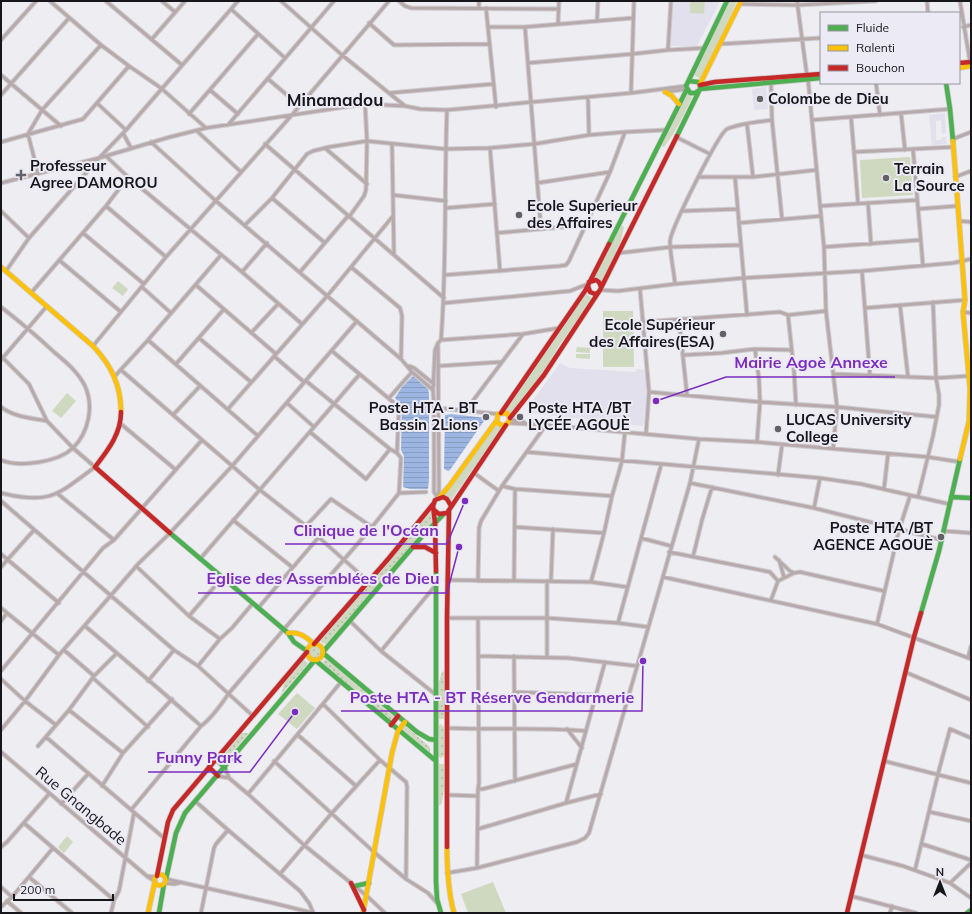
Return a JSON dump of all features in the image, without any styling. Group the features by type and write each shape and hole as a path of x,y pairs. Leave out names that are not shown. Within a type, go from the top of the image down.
{"main road":[{"path":"148,913 164,838 171,813 272,695 307,652 310,646 314,644 369,582 438,498 497,420 582,296 679,104 727,1"},
{"path":"160,913 165,881 179,823 277,704 315,660 320,659 323,653 413,547 450,508 592,304 676,137 740,2"},
{"path":"960,63 971,63"},
{"path":"960,68 971,63"},
{"path":"699,87 771,82 820,74"},
{"path":"686,88 692,93 699,87 715,82 808,77 820,78"},
{"path":"689,81 695,80 699,87"},
{"path":"847,913 905,672 942,540 969,421 970,389 963,312 965,300 953,139 946,84"},
{"path":"665,92 672,95 679,104"},
{"path":"1,267 93,346 106,359 115,376 121,404 121,424 111,446 95,467 141,509 286,631 294,642 307,652 308,657 315,660 398,731 436,760 442,761 447,759"},
{"path":"589,284 596,280 600,283 600,290"},
{"path":"589,284 590,292 595,294 600,290"},
{"path":"500,414 507,413 509,422"},
{"path":"497,420 500,425 509,422"},
{"path":"951,497 971,498"},
{"path":"438,498 447,499 450,508 447,580 447,873 449,896 454,913"},
{"path":"434,503 436,553 436,889 441,913"},
{"path":"434,510 439,514 443,514"},
{"path":"413,547 426,547 436,553"},
{"path":"286,631 302,634 314,644 321,646 323,653 405,722 425,737 436,740"},
{"path":"391,725 398,716"},
{"path":"363,912 375,853 393,747 398,731 405,722"},
{"path":"436,724 441,722 447,726"},
{"path":"216,759 225,768"},
{"path":"209,767 218,776"},
{"path":"156,879 162,875 165,881"},
{"path":"156,879 159,886 165,881"},
{"path":"363,912 353,885 369,883"},
{"path":"967,913 971,910"}],"street":[{"path":"1,40 36,1"},
{"path":"50,1 101,45 161,88 206,128"},
{"path":"106,1 182,65"},
{"path":"162,1 175,12"},
{"path":"152,39 185,1"},
{"path":"6,271 29,238 99,158 126,130 238,1"},
{"path":"282,1 312,26 342,55 405,106"},
{"path":"228,125 334,1"},
{"path":"93,346 166,257 291,116 389,1"},
{"path":"399,1 411,8 559,9"},
{"path":"479,1 479,8"},
{"path":"558,24 559,1"},
{"path":"597,21 598,1"},
{"path":"631,94 634,1"},
{"path":"668,50 671,1"},
{"path":"797,1 808,77 824,247 826,311 837,407 833,450"},
{"path":"740,2 798,5 832,2 876,1"},
{"path":"927,1 928,12"},
{"path":"960,1 971,63"},
{"path":"486,8 496,107"},
{"path":"231,9 285,58"},
{"path":"1,95 69,18"},
{"path":"488,27 525,27 633,18"},
{"path":"369,23 394,44 489,44"},
{"path":"964,26 971,26"},
{"path":"525,27 541,229"},
{"path":"189,114 258,34"},
{"path":"720,44 820,38"},
{"path":"38,173 28,134 42,110 101,45"},
{"path":"528,63 704,48"},
{"path":"1,142 84,119 129,66"},
{"path":"1,75 61,126"},
{"path":"268,79 299,105"},
{"path":"771,82 772,120 782,219"},
{"path":"389,93 493,84"},
{"path":"876,84 880,115"},
{"path":"658,91 664,88 686,88"},
{"path":"1,183 99,158 151,142 206,128 365,104 405,106 416,109 447,110 496,107 658,91 665,92 686,88"},
{"path":"210,90 238,114"},
{"path":"588,98 589,135"},
{"path":"98,104 126,130"},
{"path":"300,272 364,196 367,184 365,104"},
{"path":"812,120 950,108"},
{"path":"438,498 439,342 444,303 445,275 445,149 447,110"},
{"path":"901,113 905,150"},
{"path":"851,117 858,204"},
{"path":"675,284 670,240 682,211 710,154 727,129 772,120"},
{"path":"747,124 753,177"},
{"path":"245,225 272,198 310,152 325,148 367,141 445,149 490,148 534,144 589,135 665,130"},
{"path":"197,131 241,172"},
{"path":"445,275 566,265 610,172 625,132"},
{"path":"953,139 971,132"},
{"path":"123,133 131,148"},
{"path":"676,137 710,154"},
{"path":"151,142 216,201 328,295 408,365 434,384"},
{"path":"265,144 444,298"},
{"path":"392,144 394,255"},
{"path":"854,152 953,147"},
{"path":"325,148 367,184"},
{"path":"490,148 500,271"},
{"path":"913,149 922,266"},
{"path":"106,156 128,177 302,324"},
{"path":"698,177 753,177 816,170"},
{"path":"956,177 971,171"},
{"path":"537,183 610,172"},
{"path":"31,293 106,206 128,177"},
{"path":"735,177 747,315"},
{"path":"393,195 446,201"},
{"path":"272,198 325,243"},
{"path":"820,206 917,200"},
{"path":"868,203 871,244"},
{"path":"446,208 495,204"},
{"path":"106,206 166,257"},
{"path":"918,209 957,206"},
{"path":"682,211 738,209"},
{"path":"1,211 29,238"},
{"path":"228,409 328,295 393,216"},
{"path":"739,223 821,216"},
{"path":"958,221 971,222"},
{"path":"497,233 585,226"},
{"path":"83,233 172,313"},
{"path":"824,247 920,240"},
{"path":"242,272 267,243"},
{"path":"618,253 671,247 741,245"},
{"path":"115,376 172,313 221,255"},
{"path":"600,290 618,291 744,278 825,274 922,266 971,259"},
{"path":"59,260 122,312"},
{"path":"351,267 400,308 402,316 401,359"},
{"path":"862,271 870,376"},
{"path":"444,303 570,291 589,284"},
{"path":"131,810 200,726 205,723 229,693 286,631 399,493 400,458 397,453 305,382 196,285"},
{"path":"640,289 649,392 646,434"},
{"path":"865,308 965,300"},
{"path":"918,497 937,417 939,395 936,378 933,302"},
{"path":"251,333 278,304"},
{"path":"900,305 905,361 908,377"},
{"path":"1,493 18,497 38,499 47,498 58,494 95,467 73,448 46,421 29,384 2,358 47,306"},
{"path":"1,307 28,328 72,368 86,387 90,400 90,413 83,434 73,448 56,458 33,463 7,462 1,460"},
{"path":"176,364 224,309"},
{"path":"642,322 780,312 788,315 826,311"},
{"path":"963,312 971,313"},
{"path":"788,315 796,405"},
{"path":"679,320 688,395"},
{"path":"1,730 25,701 58,655 64,650 136,566 170,533 233,465 357,321"},
{"path":"439,342 523,334 559,328"},
{"path":"466,410 523,334"},
{"path":"199,338 251,382"},
{"path":"148,340 258,436"},
{"path":"438,498 434,492 433,390 436,350 439,342"},
{"path":"684,355 755,349 792,350"},
{"path":"755,349 760,402 757,442"},
{"path":"332,351 399,407 397,453"},
{"path":"435,366 501,362"},
{"path":"408,365 412,372 433,390"},
{"path":"121,370 233,465 260,490 306,526 369,582"},
{"path":"389,398 412,372"},
{"path":"834,374 936,378 969,376"},
{"path":"200,559 359,375"},
{"path":"173,415 200,386"},
{"path":"649,392 796,405 837,407 937,417"},
{"path":"287,403 314,427"},
{"path":"1,407 17,416 46,421"},
{"path":"434,408 500,414"},
{"path":"509,422 928,457 960,462"},
{"path":"121,424 176,470"},
{"path":"478,581 479,524 502,486 546,425"},
{"path":"591,582 622,461 625,431"},
{"path":"310,432 366,479 390,449"},
{"path":"447,873 477,868 577,842 586,838 590,833 669,552 690,483 699,439"},
{"path":"1,671 59,603 103,548 114,540 202,440"},
{"path":"778,475 782,445"},
{"path":"527,452 820,478 861,484 949,504"},
{"path":"884,489 888,454"},
{"path":"618,623 661,465"},
{"path":"474,473 499,491"},
{"path":"814,508 820,478"},
{"path":"690,483 814,508 942,540"},
{"path":"502,486 515,489 612,496"},
{"path":"693,557 712,487"},
{"path":"514,581 515,489"},
{"path":"399,493 426,492"},
{"path":"58,494 114,540"},
{"path":"877,624 899,530 910,496"},
{"path":"306,526 329,500 332,499 372,527"},
{"path":"1,501 112,595 174,650 198,666 253,716"},
{"path":"234,520 292,567"},
{"path":"515,527 604,533"},
{"path":"1,567 34,530"},
{"path":"551,580 553,530"},
{"path":"944,531 971,533"},
{"path":"258,607 318,538"},
{"path":"641,538 671,546"},
{"path":"669,552 770,572 778,581"},
{"path":"1,554 59,603"},
{"path":"775,557 794,573"},
{"path":"779,560 784,577"},
{"path":"136,566 189,616 220,639"},
{"path":"771,600 778,581 784,577 800,572 884,590"},
{"path":"663,577 877,624 969,658 971,646"},
{"path":"189,616 222,578"},
{"path":"447,580 551,580 591,582 627,587"},
{"path":"547,581 547,657"},
{"path":"381,651 436,584"},
{"path":"198,666 253,603"},
{"path":"1,608 58,655"},
{"path":"1,621 7,614"},
{"path":"447,618 547,618 618,623 648,627"},
{"path":"477,868 479,783 478,618"},
{"path":"350,621 381,651 435,694"},
{"path":"85,626 172,700 200,726"},
{"path":"64,650 148,727"},
{"path":"148,681 174,650"},
{"path":"38,746 69,710 93,677 117,653"},
{"path":"478,656 568,658 638,666"},
{"path":"514,656 515,781"},
{"path":"566,803 605,662"},
{"path":"905,672 971,700"},
{"path":"1,680 56,726"},
{"path":"248,794 341,682"},
{"path":"514,692 596,695"},
{"path":"102,786 123,753 172,700"},
{"path":"323,704 380,760 405,780 407,786 406,879"},
{"path":"69,710 123,753"},
{"path":"447,726 479,729 567,729 586,731"},
{"path":"567,729 582,748"},
{"path":"915,870 950,729 971,738"},
{"path":"298,735 356,786"},
{"path":"46,737 164,838"},
{"name":"Rue Gnangbade","path":"1,752 147,876 156,879"},
{"path":"280,874 331,814 380,760"},
{"path":"274,761 375,853 406,879 428,893 439,905"},
{"path":"884,761 971,783"},
{"path":"478,789 483,790 577,764"},
{"path":"225,768 229,778 304,845 385,913"},
{"path":"62,804 88,774"},
{"path":"218,776 229,778"},
{"path":"1,847 49,794"},
{"path":"478,829 600,794"},
{"path":"448,795 478,796"},
{"path":"196,801 300,891 313,913"},
{"path":"930,812 971,821"},
{"path":"111,913 114,900 119,891 134,813"},
{"path":"24,823 114,900"},
{"path":"201,913 214,846 228,830"},
{"path":"922,844 971,862 950,883"},
{"path":"1,907 12,897 53,848"},
{"path":"861,854 915,870 950,883 971,898"},
{"path":"29,877 72,913"},
{"path":"165,881 174,884 179,883 206,888 313,913"},
{"path":"1,886 12,897"},
{"path":"428,893 436,889"},
{"path":"851,896 916,913"},
{"path":"7,901 20,913"},
{"path":"890,913 892,906"}],"shaded area":[{"path":"673,1 720,1 697,46 671,46"},
{"name":"Colombe de Dieu","path":"766,87 768,109 754,110 752,89"},
{"path":"945,113 946,133 942,134 941,120 936,121 936,140 941,140 941,138 946,137 947,144 932,145 929,115"},
{"path":"560,363 570,368 635,372 637,369 645,370 647,391 643,426 530,413 528,407"}],"green space":[{"path":"690,1 705,1 704,14 690,13"},
{"path":"729,1 737,1 701,80 694,75"},
{"path":"686,94 692,97 683,117 664,147 660,146"},
{"name":"Terrain La Source","path":"910,157 913,195 862,198 860,160"},
{"path":"621,225 624,227 621,241 602,281 595,277"},
{"path":"118,281 128,289 123,296 112,288"},
{"path":"586,294 593,298 560,344 542,374 511,415 506,411"},
{"path":"603,311 633,311 634,367 603,367"},
{"path":"577,347 590,348 590,353 576,352"},
{"path":"576,354 590,354 590,359 576,358"},
{"path":"67,393 76,401 61,418 52,411"},
{"path":"496,424 502,428 451,500 445,495"},
{"path":"431,511 432,522 326,645 320,640"},
{"path":"317,646 320,647 320,657 313,658 310,657 309,650 310,647"},
{"path":"326,659 394,717 391,721 322,663"},
{"path":"304,660 308,663 279,697 284,683"},
{"path":"444,671 444,719 438,719 438,685 442,672"},
{"path":"297,693 315,708 297,729 278,714"},
{"path":"441,724 444,727 444,756 441,758 438,756 438,726"},
{"path":"405,726 430,747 430,754 402,730"},
{"path":"250,731 224,762 221,758 242,733 248,733"},
{"path":"438,764 444,764 445,774 441,805 438,805"},
{"path":"67,836 73,842 64,853 58,847"},
{"path":"493,882 506,913 468,913 461,894"}],"water":[{"path":"413,376 428,389 429,394 428,489 410,489 403,487 404,456 401,450 402,406 395,398 402,387"},
{"path":"451,414 486,418 448,471 444,469 445,415"}],"traffic: fast":[{"path":"698,91 695,93 690,93 686,86 727,1"},
{"path":"700,89 820,78"},
{"path":"677,136 700,89 698,82 689,81"},
{"path":"946,84 953,141"},
{"path":"609,244 687,89"},
{"path":"921,613 939,551 960,459"},
{"path":"951,497 971,498"},
{"path":"323,652 424,534 443,515"},
{"path":"170,533 288,633 294,642 307,651"},
{"path":"436,571 436,881 437,899 441,913"},
{"path":"323,653 417,732 429,739 436,740"},
{"path":"315,660 436,761"},
{"path":"166,879 176,833 185,813 315,660"},
{"path":"216,759 225,768"},
{"path":"355,886 369,883"},
{"path":"159,913 164,884"},
{"path":"967,913 971,910"}],"traffic: slow":[{"path":"700,84 741,1"},
{"path":"960,68 971,66"},
{"path":"665,92 671,95 679,104"},
{"path":"953,141 965,300 963,312 970,389 969,421 960,459"},
{"path":"1,267 93,346 99,353 110,368 117,384 121,402 121,412"},
{"path":"439,498 497,420 498,414 507,413 510,418 508,423 503,426 498,423 497,420"},
{"path":"288,633 302,635 314,644"},
{"path":"312,644 318,644 323,649 323,652 321,658 318,660 312,660 307,655 307,649 312,644"},
{"path":"363,913 392,753 398,731 405,722"},
{"path":"447,847 448,880 454,913"},
{"path":"160,874 164,876 166,880 164,884 160,886 156,884 154,880 156,876 160,874"},
{"path":"148,913 155,881"}],"traffic: jam":[{"path":"960,63 971,62"},
{"path":"700,85 715,82 820,74"},
{"path":"510,418 544,375 600,290 677,136"},
{"path":"501,413 585,291 609,244"},
{"path":"589,282 596,280 599,282 601,287"},
{"path":"588,286 590,292 595,294 598,293"},
{"path":"121,412 119,427 116,435 109,448 95,467 170,533"},
{"path":"434,510 439,514 447,513 506,425"},
{"path":"436,571 435,523 433,506 435,500 443,497 447,499 451,506"},
{"path":"314,644 389,558 434,503"},
{"path":"447,847 447,618 449,511"},
{"path":"413,547 425,547 436,553"},
{"path":"847,913 921,613"},
{"path":"157,876 168,822 173,810 307,652"},
{"path":"391,725 398,716"},
{"path":"209,767 218,776"},
{"path":"351,883 364,910"}],"place":[{"name":"Colombe de Dieu","path":"760,99"},
{"name":"Professeur Agree DAMOROU","path":"21,175"},
{"name":"Terrain La Source","path":"886,178"},
{"name":"Ecole Superieur des Affaires","path":"519,215"},
{"name":"Ecole Supérieur des Affaires(ESA)","path":"723,334"},
{"name":"Mairie Agoè Annexe","path":"656,401"},
{"name":"Poste HTA - BT Bassin 2Lions","path":"486,417"},
{"name":"Poste HTA /BT LYCÉE AGOUÈ","path":"520,417"},
{"name":"LUCAS University College","path":"778,429"},
{"name":"Clinique de l'Océan","path":"465,501"},
{"name":"Poste HTA /BT AGENCE AGOUÈ","path":"941,537"},
{"name":"Eglise des Assemblées de Dieu","path":"459,547"},
{"name":"Poste HTA - BT Réserve Gendarmerie","path":"643,661"},
{"name":"Funny Park","path":"295,712"}],"district":[{"name":"Minamadou","path":"335,100"}]}
